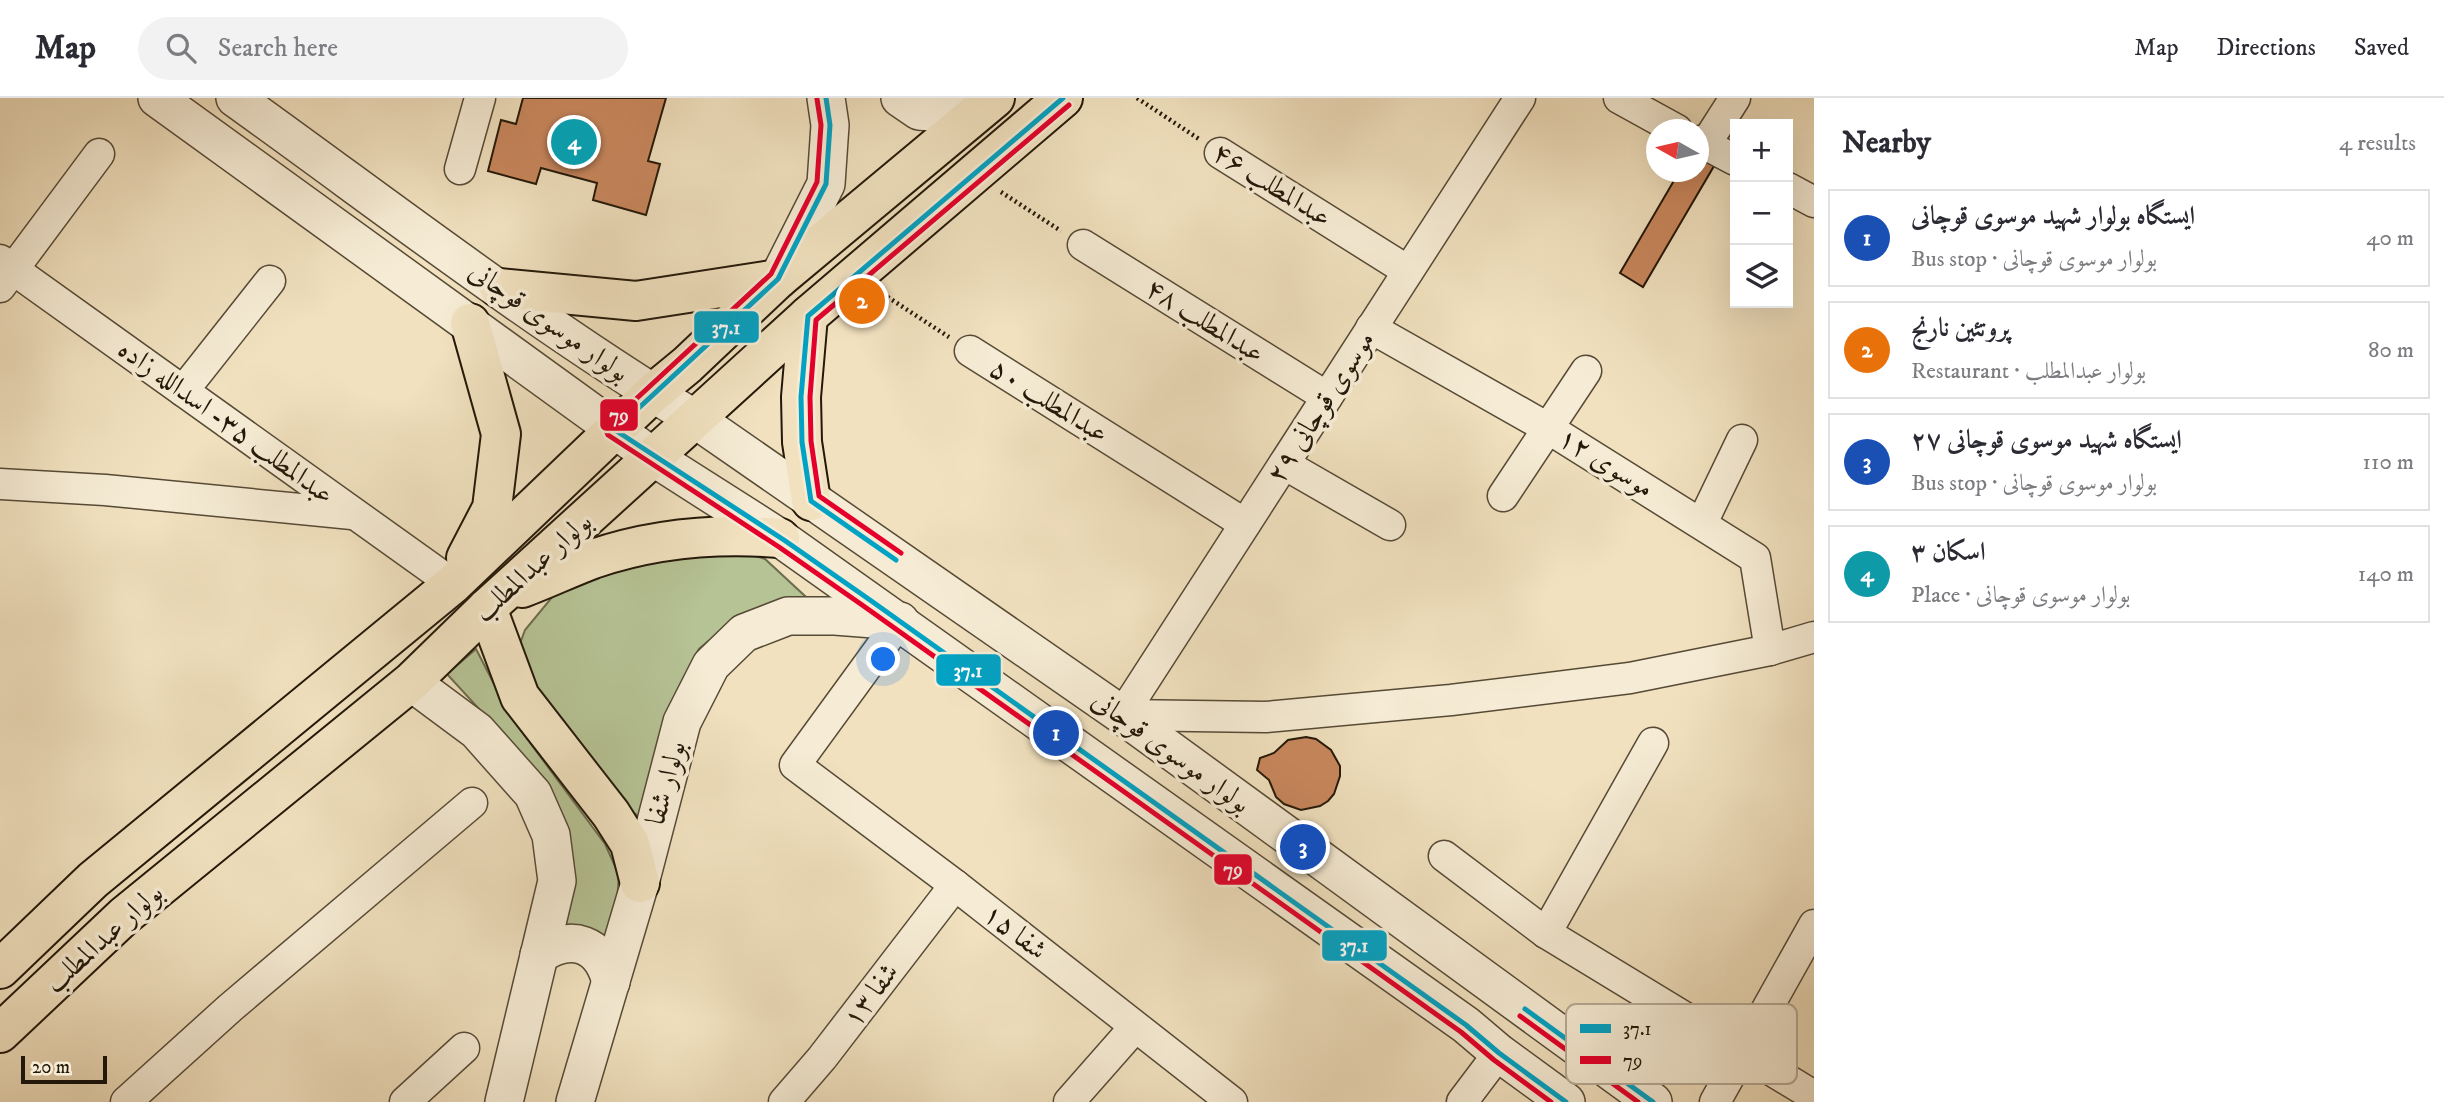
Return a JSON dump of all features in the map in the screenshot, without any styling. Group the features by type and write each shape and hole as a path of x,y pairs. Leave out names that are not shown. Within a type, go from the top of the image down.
{"main road":[{"name":"بولوار عبدالمطلب","path":"0,969 93,880 453,584 653,393 687,365 778,279 995,98"},
{"name":"بولوار عبدالمطلب","path":"0,1033 124,916 411,682 492,603 808,316 1063,98"},
{"path":"499,288 636,302 778,279"},
{"path":"808,316 801,397 802,442 811,501"},
{"path":"453,584 492,508 500,435 470,323"},
{"path":"640,883 631,844 611,814 520,697 492,603 594,559 672,540 734,534 780,538"}],"street":[{"name":"بولوار موسوی قوچانی","path":"157,98 653,457 780,538 900,621 1466,1025 1566,1102"},
{"name":"بولوار موسوی قوچانی","path":"235,98 499,288 695,419 1122,716 1566,1039"},
{"path":"460,169 480,98"},
{"path":"778,279 825,184 831,125 826,98"},
{"path":"900,98 919,111 943,113 995,98"},
{"name":"موسوی قوچانی ۲۹","path":"1122,716 1520,98"},
{"path":"1619,98 1657,119"},
{"path":"1709,133 1735,98"},
{"path":"1709,147 1730,157"},
{"path":"281,187 310,152"},
{"name":"عبدالمطلب ۴۶","path":"1220,153 1408,271"},
{"path":"4,272 99,154"},
{"path":"1793,191 1814,202"},
{"name":"عبدالمطلب ۴۸","path":"1083,245 1327,397"},
{"name":"عبدالمطلب ۳۵- اسدالله زاده","path":"4,272 183,391 453,584"},
{"path":"183,391 270,281"},
{"name":"موسوی ۱۲","path":"1371,328 1546,427 1755,558 1770,650"},
{"name":"عبدالمطلب ۵۰","path":"970,351 1245,524"},
{"path":"1503,496 1546,427 1586,371"},
{"path":"1702,523 1742,440"},
{"path":"1284,464 1390,525"},
{"path":"0,484 105,490 355,514"},
{"name":"بولوار شفا","path":"575,1102 640,883 682,722 711,665 744,633 788,616 900,621"},
{"name":"شفا ۱۵","path":"900,621 795,765 955,885 1232,1102"},
{"path":"1122,716 1266,718 1438,701 1630,678 1770,650 1814,637"},
{"path":"411,682 477,731 533,794 551,835 556,881 504,1102"},
{"path":"1546,933 1653,743"},
{"path":"125,1102 230,1008 472,803"},
{"path":"1444,856 1546,933 1662,1004"},
{"name":"شفا ۱۳","path":"783,1102 822,1058 955,885"},
{"path":"1769,1004 1814,925"},
{"path":"539,955 553,946 568,942 584,945 597,953 607,966 611,982"},
{"path":"1466,1025 1495,987"},
{"path":"1069,1102 1135,1027"},
{"path":"405,1102 464,1048"},
{"path":"1462,1102 1499,1053"},
{"name":"بولوار موسوی قوچانی","path":"1628,1084 1653,1102"},
{"path":"1715,1102 1724,1084"},
{"path":"1794,1084 1814,1096"}],"path":[{"name":"عبدالمطلب ۴۶","path":"1137,98 1220,153"},
{"path":"974,174 1083,245"},
{"name":"عبدالمطلب ۵۰","path":"855,276 970,351"}],"green space":[{"path":"734,549 765,559 806,597 780,602 732,621 699,649 676,693 641,818 615,799 527,684 518,649 525,630 553,596 601,568"},
{"path":"476,649 511,717 605,844 619,875 617,901 605,940 561,933 569,901 481,711 447,674"}],"building":[{"path":"523,98 666,98 648,161 660,164 646,215 593,200 597,183 541,168 536,184 488,171 501,120 516,124"},
{"path":"1673,182 1705,182 1643,287 1620,273"},
{"path":"1306,737 1316,739 1331,750 1340,766 1340,776 1334,794 1328,801 1320,806 1301,810 1284,804 1276,797 1269,780 1257,770 1260,758 1274,753 1288,740"}],"transit line":[{"name":"37.1","path":"826,98 830,125 826,184 778,279 615,430 784,540 870,600 1466,1025 1566,1102"},
{"name":"37.1","path":"896,560 811,501 802,442 801,397 808,316 1063,98"},
{"name":"79","path":"817,99 821,125 817,182 771,274 609,424 606,430 608,435 865,607 1461,1032 1551,1102"},
{"name":"79","path":"901,553 819,496 811,441 810,397 816,320 1069,105"},
{"name":"37.1","path":"1525,1009 1566,1039"},
{"name":"79","path":"1520,1016 1566,1050"},
{"name":"79","path":"1613,1084 1638,1102"},
{"name":"37.1","path":"1628,1084 1653,1102"}],"place":[{"name":"اسکان ۳","path":"574,142"},
{"name":"پروتئین نارنج","path":"862,301"},
{"name":"ایستگاه بولوار شهید موسوی قوچانی","path":"1056,733"},
{"name":"ایستگاه شهید موسوی قوچانی ۲۷","path":"1303,847"}]}
